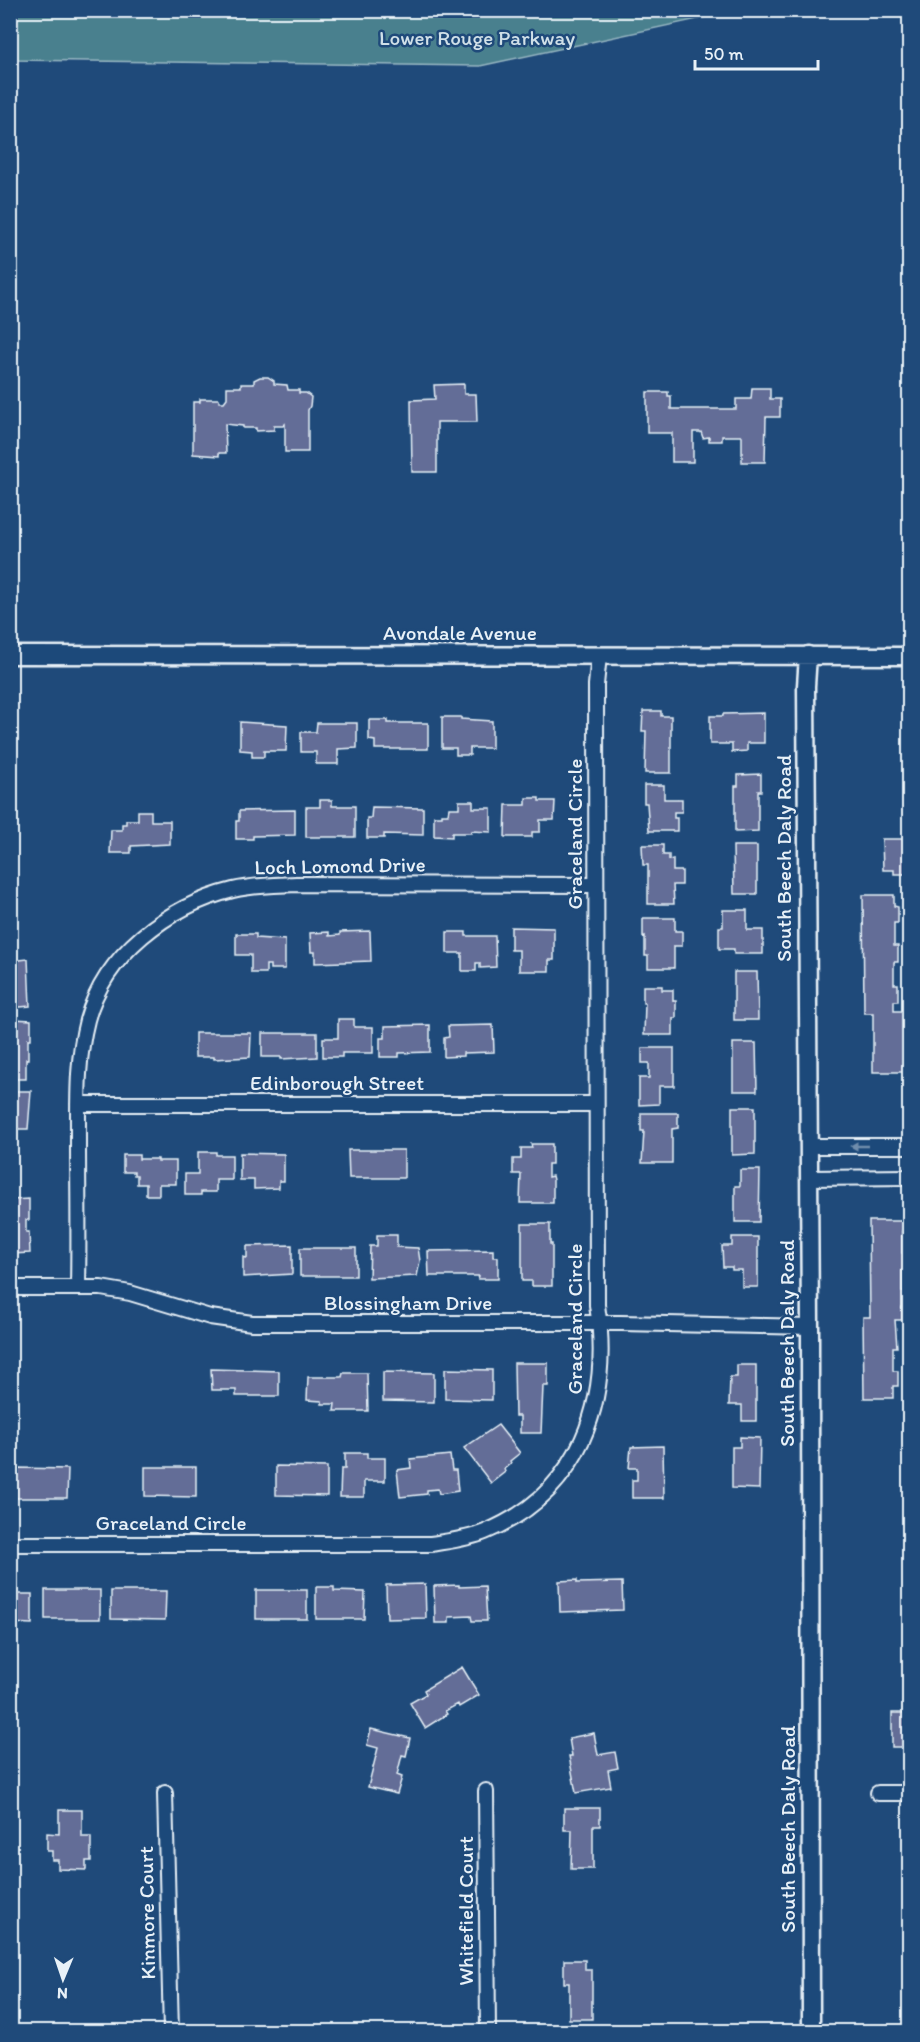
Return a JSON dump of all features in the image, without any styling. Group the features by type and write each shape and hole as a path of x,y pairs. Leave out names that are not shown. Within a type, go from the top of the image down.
{"street":[{"name":"Avondale Avenue","path":"10,655 909,656"},
{"name":"Graceland Circle","path":"10,1544 431,1544 483,1532 527,1509 547,1492 576,1454 596,1405 600,1375 600,1324 597,1305 596,1104 596,685 599,655"},
{"name":"South Beech Daly Road","path":"808,655 806,686 811,2031"},
{"name":"Loch Lomond Drive","path":"78,1288 78,1104 80,1055 88,1017 114,966 160,922 207,899 256,886 296,884 596,885"},
{"name":"Edinborough Street","path":"78,1104 596,1104"},
{"path":"809,1146 909,1146"},
{"path":"809,1178 909,1177"},
{"name":"Blossingham Drive","path":"10,1288 101,1288 130,1293 210,1317 252,1323 810,1327"},
{"name":"Whitefield Court","path":"486,1791 488,2031"},
{"name":"Kinmore Court","path":"165,1793 171,2031"},
{"path":"878,1793 909,1793"}],"green space":[{"name":"Lower Rouge Parkway","path":"11,10 735,11 480,66 11,60"}],"building":[{"path":"268,377 274,381 274,384 287,385 288,390 299,390 299,393 306,393 311,397 308,410 308,452 285,452 285,424 274,426 274,430 256,431 256,428 225,424 226,453 219,453 219,456 193,454 193,402 200,402 200,399 219,399 219,402 224,402 227,398 227,387 254,384 254,380"},
{"path":"464,384 464,394 476,394 477,422 437,422 437,472 412,472 411,400 435,399 434,385"},
{"path":"752,388 770,388 770,399 780,399 780,417 766,417 765,462 742,462 742,436 722,436 722,441 709,441 709,437 703,438 701,432 693,432 693,462 672,462 672,433 647,433 647,392 668,392 668,396 671,396 671,409 736,409 736,399 751,399"},
{"path":"643,711 661,711 661,716 671,716 671,773 645,773 646,731 642,731"},
{"path":"764,713 764,743 747,743 747,751 732,752 732,744 710,744 710,716"},
{"path":"442,717 492,721 492,748 470,748 470,755 456,755 456,748 442,748"},
{"path":"369,720 388,720 388,723 428,723 428,749 375,749 375,741 369,740"},
{"path":"240,722 287,725 286,751 264,751 264,757 252,757 252,751 240,750"},
{"path":"317,723 357,723 357,748 338,749 338,764 316,764 316,752 301,752 301,732 316,732"},
{"path":"761,774 761,791 758,791 758,831 735,832 735,786 738,786 738,775"},
{"path":"644,785 664,785 664,799 682,799 682,812 674,812 674,818 677,818 677,831 649,831 647,803 644,803"},
{"path":"526,798 555,801 554,820 540,820 540,832 532,832 532,837 505,837 506,805 526,805"},
{"path":"320,800 332,800 332,806 355,806 355,837 306,837 306,807 320,807"},
{"path":"459,801 473,801 473,808 491,808 491,832 471,831 471,833 452,833 452,837 434,836 434,816 448,814 449,808 459,808"},
{"path":"372,807 423,808 423,835 384,834 384,838 367,838 367,818 371,818"},
{"path":"295,810 295,835 253,836 253,839 236,839 236,821 239,821 239,811"},
{"path":"138,811 151,811 151,821 170,821 170,844 131,846 131,853 110,853 111,830 122,830 122,824 126,824 126,820 138,820"},
{"path":"882,839 910,839 910,874 894,874 894,870 883,870"},
{"path":"642,845 663,845 663,855 669,855 669,860 673,859 673,871 682,871 682,885 673,885 674,904 648,904 648,865 643,865"},
{"path":"733,846 757,846 757,894 734,894"},
{"path":"863,895 894,895 894,906 898,907 898,923 894,923 894,946 898,946 898,962 894,962 894,984 898,984 898,1001 894,1001 894,1011 904,1011 904,1023 908,1023 908,1040 904,1039 904,1063 908,1062 908,1072 873,1072 873,1013 864,1013"},
{"path":"723,910 747,910 747,930 763,930 763,954 734,954 734,949 719,949 719,927 723,927"},
{"path":"643,918 675,918 675,931 682,931 682,946 674,946 674,968 648,968 648,956 645,956 645,936 643,937"},
{"path":"511,927 554,928 554,960 549,960 549,971 519,971 519,950 511,950"},
{"path":"370,931 371,961 315,963 315,952 311,952 310,933 329,932 329,936 340,935 340,932"},
{"path":"447,932 466,932 466,936 495,936 496,967 480,968 480,963 476,963 476,971 462,971 462,953 447,953"},
{"path":"236,934 256,934 256,938 285,940 285,969 270,969 270,965 266,965 266,973 251,973 251,955 236,955"},
{"path":"28,959 30,1006 10,1008 10,961"},
{"path":"734,972 757,972 758,1020 734,1020"},
{"path":"643,986 662,986 662,990 673,990 673,1001 676,1001 676,1018 673,1018 673,1035 644,1035"},
{"path":"13,1019 31,1020 26,1079 10,1079 10,1030 12,1030"},
{"path":"338,1019 354,1019 354,1027 373,1027 373,1053 342,1053 342,1057 323,1057 323,1038 338,1038"},
{"path":"430,1025 430,1052 399,1053 399,1057 380,1057 380,1038 385,1038 385,1026"},
{"path":"493,1025 494,1052 463,1053 463,1056 444,1057 444,1038 449,1037 448,1026"},
{"path":"195,1033 251,1033 250,1057 214,1059 214,1057 195,1057"},
{"path":"262,1033 317,1033 317,1057 281,1059 281,1057 262,1057"},
{"path":"733,1043 756,1043 757,1091 733,1091"},
{"path":"642,1048 674,1048 674,1086 659,1086 659,1104 639,1105 639,1078 649,1078 649,1063 642,1063"},
{"path":"10,1091 31,1091 28,1129 10,1129"},
{"path":"732,1107 755,1107 755,1154 732,1155"},
{"path":"641,1113 678,1113 678,1128 672,1129 672,1163 642,1163 644,1131 641,1131"},
{"path":"531,1144 552,1144 552,1164 548,1164 548,1177 552,1176 553,1180 553,1203 520,1203 521,1174 513,1174 513,1159 521,1159 521,1148 532,1148"},
{"path":"348,1150 404,1150 404,1178 349,1178"},
{"path":"198,1152 232,1155 232,1180 216,1180 216,1192 185,1195 185,1174 198,1174"},
{"path":"240,1153 284,1154 284,1181 279,1181 279,1188 254,1189 254,1180 240,1180"},
{"path":"123,1155 139,1155 139,1159 176,1161 176,1184 159,1184 159,1195 146,1195 146,1184 137,1184 137,1175 134,1175 134,1172 123,1172"},
{"path":"740,1170 760,1170 759,1222 735,1222 735,1186 740,1186"},
{"path":"29,1199 29,1220 26,1220 26,1232 29,1232 30,1253 12,1254 10,1250 10,1200"},
{"path":"869,1221 905,1221 906,1231 902,1231 902,1253 906,1253 906,1270 902,1270 902,1292 905,1292 906,1307 902,1307 902,1320 895,1320 897,1347 893,1347 893,1371 898,1371 898,1386 893,1386 893,1398 864,1398 863,1317 870,1317"},
{"path":"522,1224 550,1224 552,1286 532,1286 532,1281 522,1281"},
{"path":"377,1235 397,1235 397,1247 418,1248 420,1261 417,1276 369,1278 370,1246 377,1246"},
{"path":"732,1237 758,1237 758,1287 742,1287 742,1270 723,1267 722,1246 732,1246"},
{"path":"292,1245 292,1274 243,1277 243,1257 247,1258 247,1246"},
{"path":"300,1248 356,1248 356,1276 300,1276"},
{"path":"493,1250 493,1257 498,1257 498,1279 478,1279 479,1276 429,1276 428,1251"},
{"path":"514,1363 548,1363 548,1386 543,1386 541,1433 520,1433 520,1416 515,1416"},
{"path":"737,1365 756,1365 756,1421 742,1421 742,1405 729,1405 730,1377 737,1377"},
{"path":"211,1369 279,1371 279,1396 236,1396 236,1390 212,1390"},
{"path":"445,1369 492,1370 492,1400 445,1399"},
{"path":"383,1372 434,1373 434,1402 383,1401"},
{"path":"343,1373 367,1373 368,1411 334,1411 335,1404 322,1404 322,1401 307,1400 308,1377 342,1377"},
{"path":"498,1425 520,1453 510,1461 511,1463 504,1469 505,1472 491,1483 464,1448"},
{"path":"740,1437 760,1438 759,1489 732,1488 732,1447 740,1447"},
{"path":"663,1446 664,1498 632,1498 632,1480 637,1480 637,1468 629,1468 631,1447"},
{"path":"345,1453 367,1453 367,1458 385,1458 385,1481 364,1481 364,1497 340,1497 341,1469 345,1469"},
{"path":"450,1455 452,1470 456,1470 458,1491 439,1494 438,1489 427,1490 427,1494 400,1497 397,1470 411,1468 410,1459"},
{"path":"276,1466 327,1467 327,1496 276,1495"},
{"path":"145,1467 196,1467 196,1497 145,1496"},
{"path":"17,1468 68,1469 67,1498 16,1498"},
{"path":"577,1580 577,1583 622,1582 623,1610 560,1612 559,1581"},
{"path":"425,1584 426,1618 387,1619 386,1585"},
{"path":"459,1585 459,1587 485,1586 487,1621 472,1621 471,1616 449,1617 449,1623 435,1623 434,1586"},
{"path":"316,1587 334,1587 334,1591 365,1592 364,1619 316,1619"},
{"path":"45,1590 100,1590 100,1619 45,1619"},
{"path":"256,1590 307,1590 307,1619 256,1619"},
{"path":"111,1591 166,1591 165,1620 111,1619"},
{"path":"10,1594 32,1594 32,1624 10,1623"},
{"path":"462,1667 479,1695 459,1707 458,1704 445,1711 447,1714 425,1728 410,1703 426,1694 424,1690"},
{"path":"892,1713 910,1713 910,1747 892,1747"},
{"path":"371,1729 410,1738 406,1756 402,1755 397,1775 402,1777 397,1794 368,1787 378,1748 367,1745"},
{"path":"594,1733 598,1755 615,1752 618,1768 608,1770 611,1787 576,1793 569,1756 572,1756 569,1738"},
{"path":"564,1808 600,1808 600,1826 593,1826 593,1869 571,1869 572,1830 564,1830"},
{"path":"59,1810 82,1810 82,1837 91,1837 91,1861 86,1861 86,1870 58,1869 58,1860 52,1860 52,1851 47,1851 47,1833 59,1834"},
{"path":"564,1960 585,1960 585,1970 592,1970 592,2019 569,2019 569,1983 564,1983"}]}
